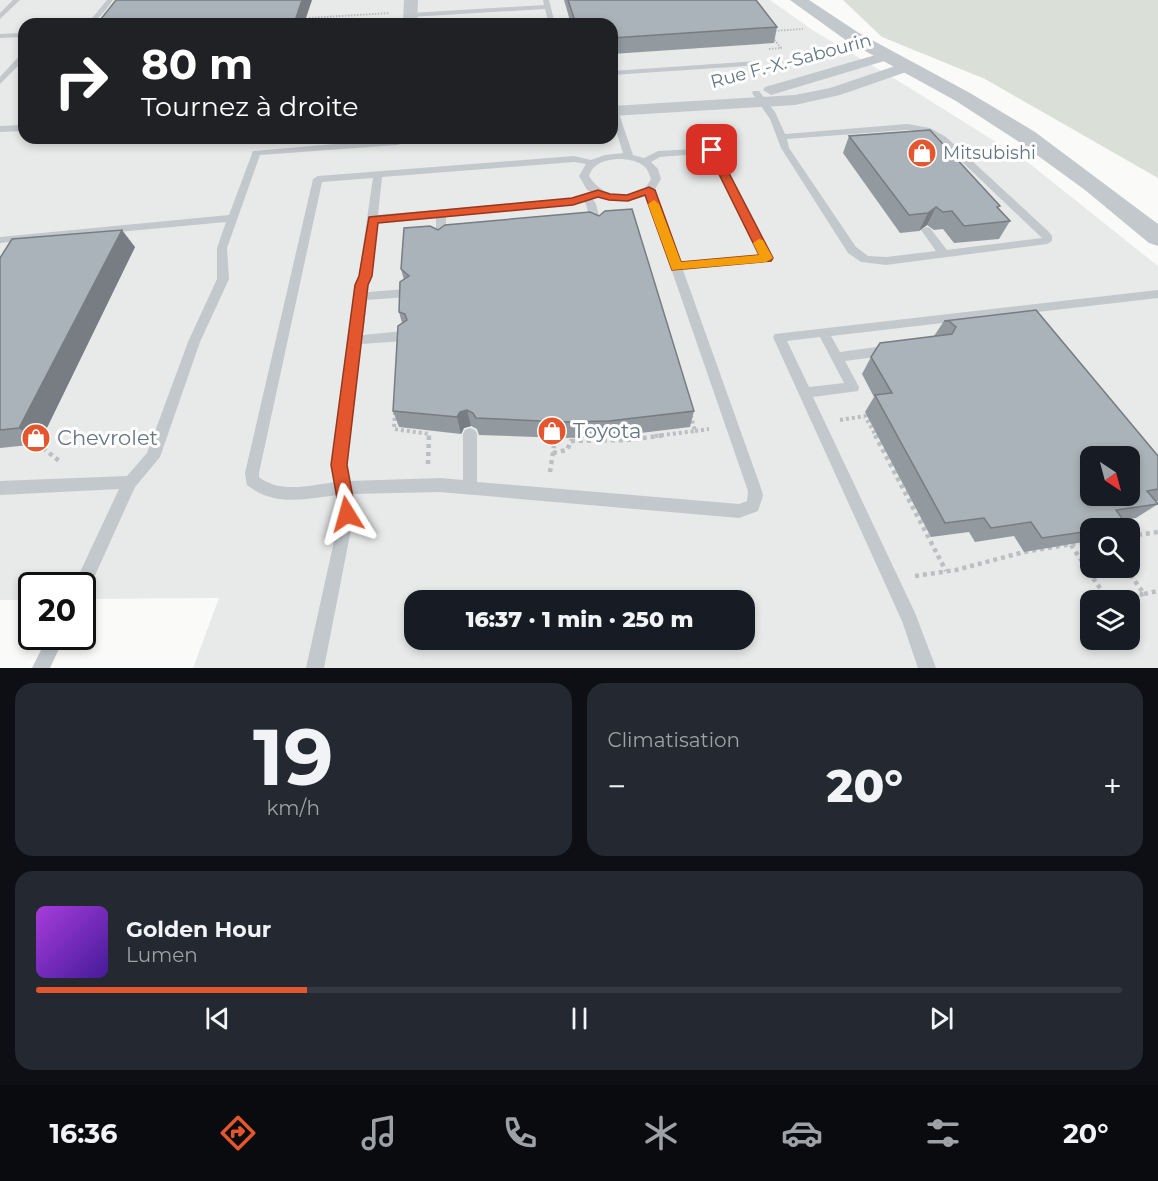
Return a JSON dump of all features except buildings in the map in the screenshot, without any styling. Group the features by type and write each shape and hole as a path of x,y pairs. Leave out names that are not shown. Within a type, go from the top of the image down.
{"street":[{"path":"410,18 411,0"},
{"path":"798,0 886,56 1028,137 1093,184 1158,237"},
{"name":"Rue F.-X.-Sabourin","path":"760,98 886,56"},
{"name":"Rue F.-X.-Sabourin","path":"618,111 823,95 907,68"}],"lane":[{"path":"0,16 17,0"},
{"path":"95,18 110,0"},
{"path":"427,18 547,4"},
{"path":"0,36 18,35"},
{"path":"618,73 758,63"},
{"path":"0,65 16,64"},
{"path":"0,82 16,64"},
{"path":"9,72 18,71"},
{"path":"760,98 778,122 782,137 785,148 855,253 864,259 876,262 945,255 1042,244 1048,239 951,145 927,130 907,127 782,137"},
{"path":"618,125 629,157"},
{"path":"0,129 18,128"},
{"path":"87,572 130,482 153,457 194,342 223,279 222,248 256,153 371,144"},
{"path":"644,162 658,154 712,150 766,258 676,267"},
{"path":"592,163 585,173 585,180 589,187 609,197 628,198 649,190 655,184 656,177 651,167 644,162 629,157 612,156 592,163 574,159 318,180 252,480 272,492 440,485 739,511 753,506 755,491 649,190"},
{"path":"315,668 347,514 339,465 361,285 366,276 378,175"},
{"path":"373,219 587,199 598,193"},
{"path":"587,199 591,204 597,229"},
{"path":"441,213 441,243"},
{"path":"0,240 16,243 233,218"},
{"path":"926,230 945,255"},
{"path":"360,297 406,293"},
{"path":"927,668 909,619 779,337 1158,294"},
{"path":"805,393 853,387 824,332"},
{"path":"354,340 404,336"},
{"path":"837,357 904,349"},
{"path":"470,434 470,488"},
{"path":"0,488 130,482"},
{"path":"41,668 50,650"}],"path":[{"path":"309,18 395,13"},
{"path":"768,31 807,28"},
{"path":"396,407 394,429 429,434 428,462"},
{"path":"689,409 695,431"},
{"path":"837,420 865,416 946,571"},
{"path":"553,453 567,450 572,441 628,440 711,429"},
{"path":"550,474 554,446"},
{"path":"44,448 59,461"},
{"path":"1140,535 1158,532"},
{"path":"912,576 946,571 1024,552 1080,543"},
{"path":"1071,545 1101,590"},
{"path":"1133,578 1144,594"},
{"path":"1140,595 1158,591"}],"shaded area":[{"path":"0,0 770,0 814,31 1025,160 1158,266 1158,668 193,668 219,598 96,599 96,572 18,572 18,600 0,600"},
{"path":"843,0 1158,0 1158,178 985,79 882,37"}],"slow traffic":[{"path":"654,204 676,267 766,258 759,243"}],"place":[{"name":"Mitsubishi","path":"922,153"},
{"name":"Toyota","path":"552,431"},
{"name":"Chevrolet","path":"36,438"}],"route":[{"path":"347,514 339,465 361,285 366,276 373,219 573,201 587,199 598,193 609,197 628,198 649,190 676,267 766,258 712,150"}]}
